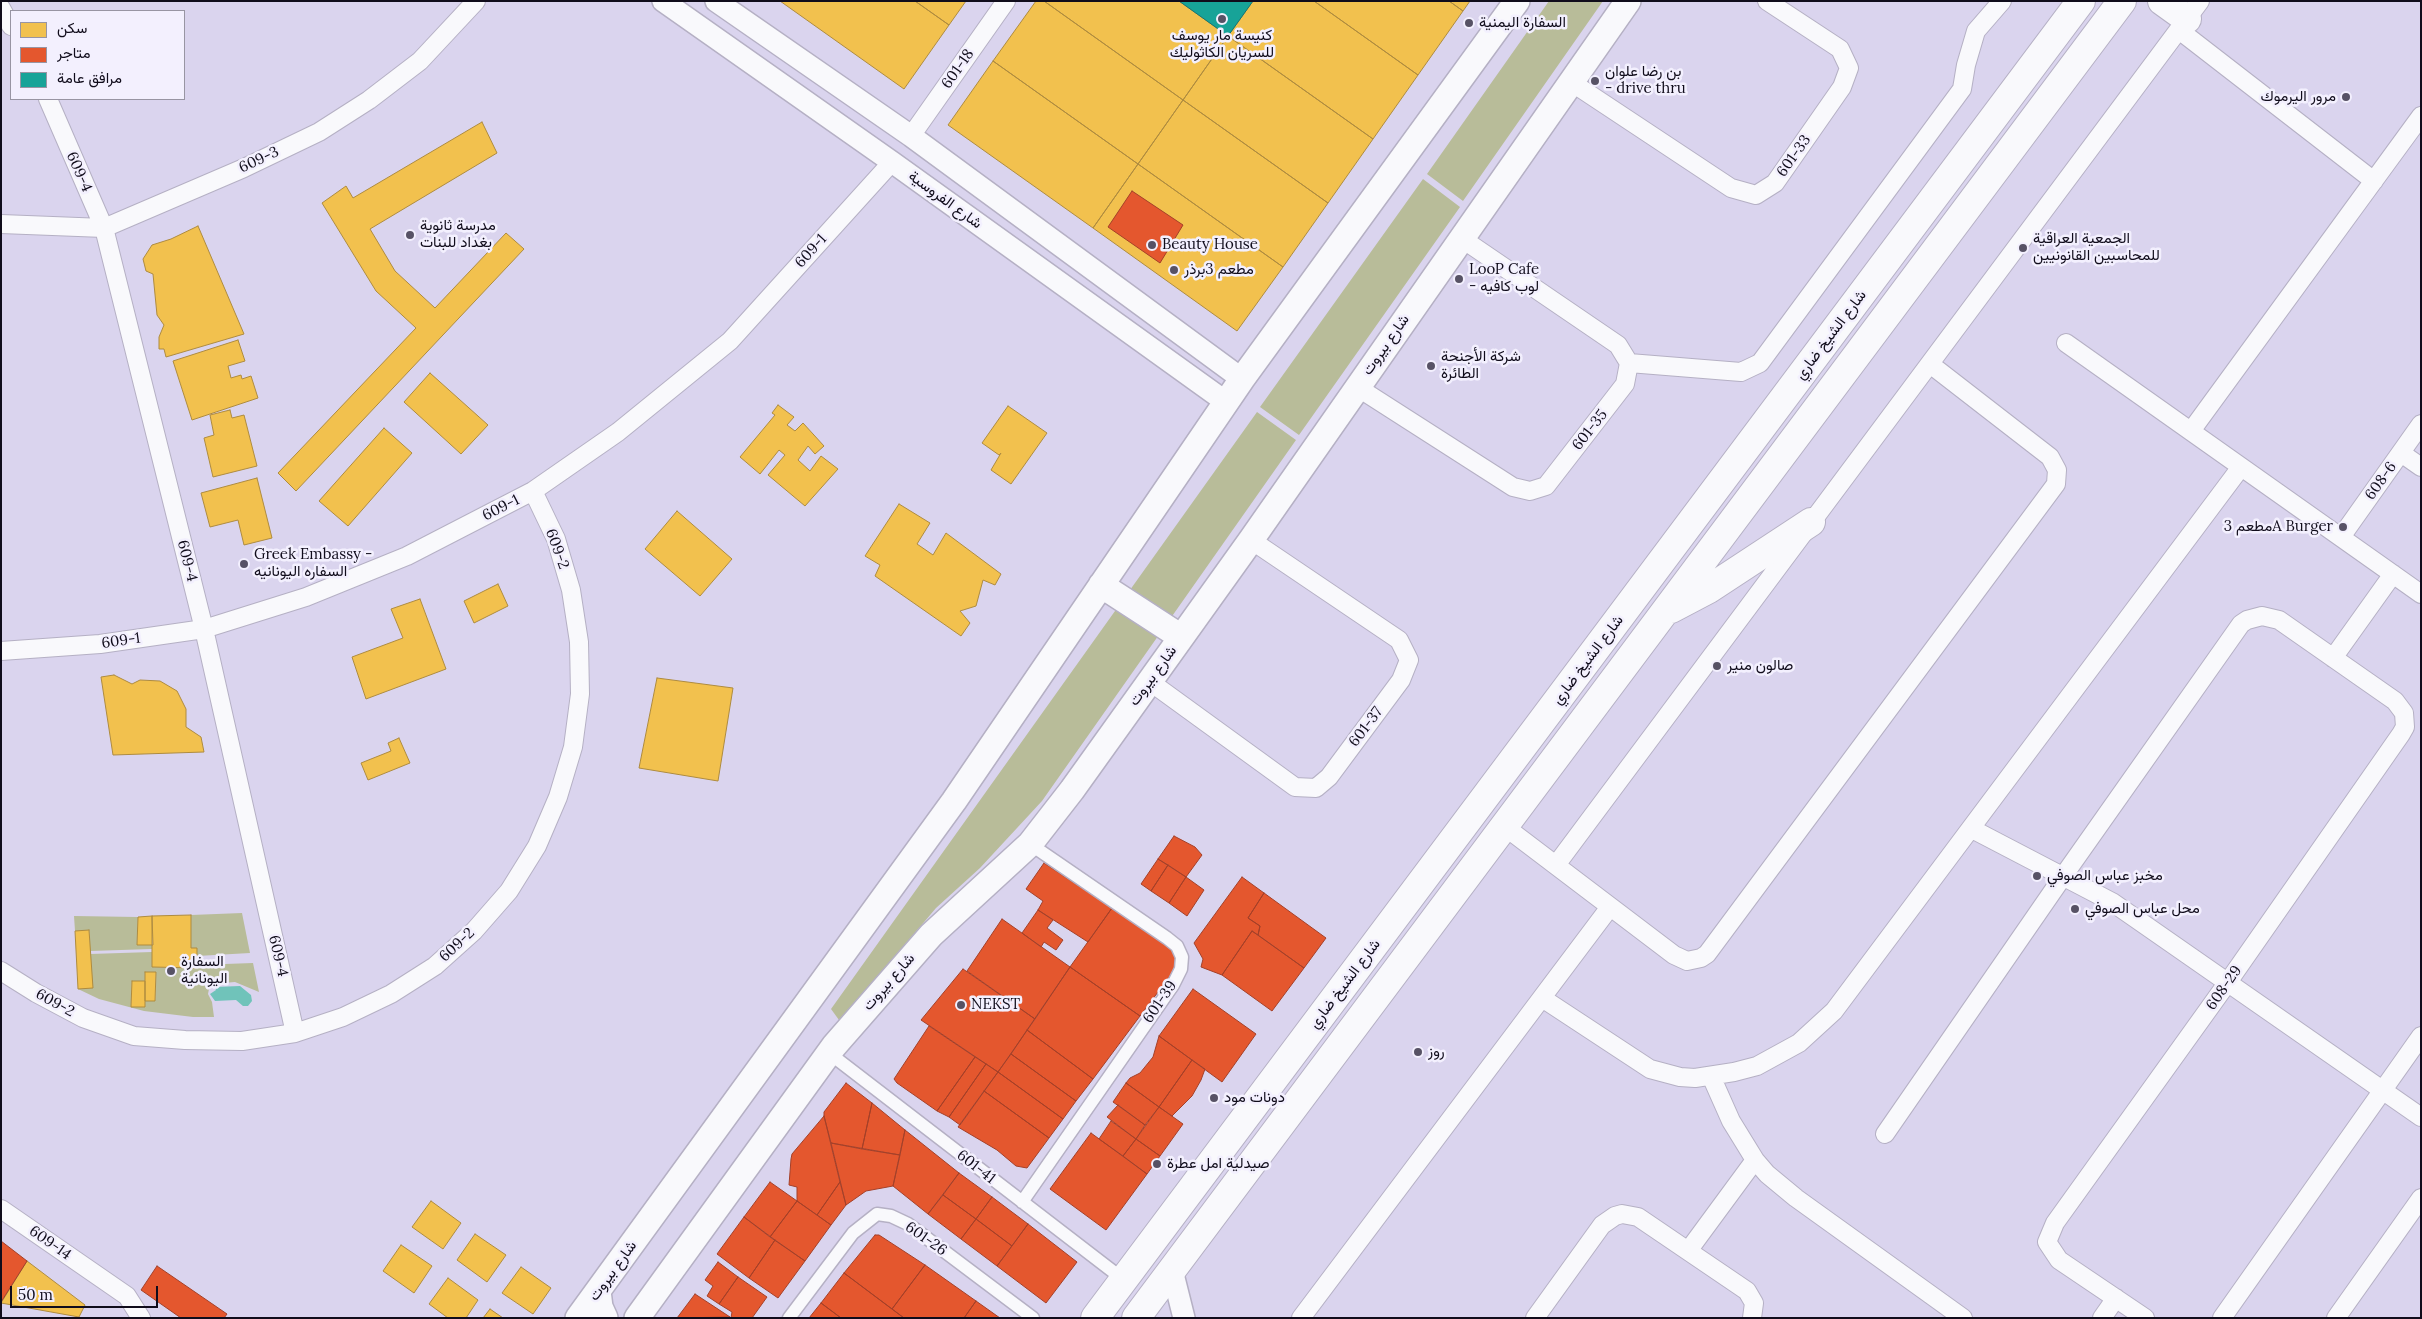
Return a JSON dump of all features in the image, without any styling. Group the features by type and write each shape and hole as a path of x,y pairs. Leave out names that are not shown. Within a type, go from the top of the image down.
{"main road":[{"name":"شارع بيروت","path":"578,1318 954,802 1242,378 1517,1"},
{"name":"شارع بيروت","path":"637,1318 829,1053 931,935 1030,844 1072,790 1251,540 1628,1"},
{"name":"شارع الشيخ ضاري","path":"1095,1318 2081,1"},
{"path":"1136,1318 2122,1"},
{"path":"2162,1 2189,17"},
{"path":"1666,612 1709,589 1811,522"},
{"path":"1102,586 1181,637"},
{"path":"598,1291 600,1307 605,1318"}],"street":[{"name":"609-3","path":"1,224 104,228 244,168 319,132 369,100 420,61 476,1"},
{"name":"شارع الفروسية","path":"663,1 1010,246 1226,402"},
{"name":"شارع الفروسية","path":"716,1 911,136 1242,378"},
{"name":"601-18","path":"911,136 1006,1"},
{"name":"601-33","path":"1571,82 1731,188 1756,195 1775,183 1842,87 1849,68 1840,49 1767,1"},
{"path":"1461,238 1618,345 1629,364 1741,372 1760,363 1962,88 1966,65 1976,32 2002,1"},
{"path":"1,8 10,24"},
{"path":"1556,865 2189,17 2374,181"},
{"name":"609-4","path":"48,100 104,228 204,629 295,1033"},
{"path":"2191,431 2421,116"},
{"name":"609-1","path":"1,651 100,644 204,629 306,597 407,556 534,491 618,432 730,341 892,162"},
{"path":"1010,246 1028,223"},
{"path":"2066,343 2392,574 2418,587"},
{"name":"601-35","path":"1357,387 1513,487 1530,491 1546,486 1625,384 1629,364"},
{"path":"1504,826 1680,959 1695,960 1707,954 2053,491 2056,484 2057,470 2050,456 1930,364"},
{"name":"608-6","path":"2341,537 2421,424"},
{"path":"2401,453 2421,467"},
{"path":"1542,998 1650,1068 1680,1077 1711,1076 1750,1068 1779,1056 1818,1028 1834,1011 1972,830 2241,467"},
{"name":"609-2","path":"1,971 36,993 83,1018 134,1036 185,1040 242,1041 295,1033 343,1017 391,994 435,966 474,931 509,890 537,846 558,797 572,747 580,694 579,642 569,581 556,539 534,491"},
{"name":"601-37","path":"1149,681 1295,787 1316,788 1329,777 1401,680 1409,660 1399,640 1251,540"},
{"path":"1885,1134 2241,624 2262,616 2279,620 2333,658 2392,574"},
{"name":"608-29","path":"2116,1298 2059,1260 2047,1242 2055,1223 2228,982 2401,734 2406,720 2401,706 2333,658"},
{"path":"1972,830 2064,875 2112,902 2421,1118"},
{"name":"601-39","path":"1022,1202 1173,985 1180,970 1182,957 1177,946 1167,938 1030,844"},
{"path":"1301,1318 1610,907"},
{"path":"2222,1318 2421,1036"},
{"name":"601-41","path":"829,1053 1124,1280"},
{"path":"1711,1076 1731,1121 1755,1160 1781,1187 1963,1318"},
{"path":"1688,1251 1755,1160"},
{"path":"2336,1318 2421,1198"},
{"name":"609-14","path":"1,1209 122,1293 134,1304 141,1318"},
{"name":"601-26","path":"789,1318 853,1233 877,1214 891,1216 908,1224 1033,1318"},
{"path":"1535,1318 1602,1225 1615,1216 1622,1214 1638,1216 1747,1291 1754,1303 1752,1318"},
{"path":"1172,1270 1184,1318"},
{"path":"2102,1318 2116,1298 2145,1318"}],"shaded area":[{"path":"1549,1 1603,1 1463,201 1427,174"},
{"path":"1423,179 1460,207 1299,435 1260,407"},
{"path":"1257,412 1296,440 1042,801 980,868 936,908 848,1012 839,1020 831,1009"},
{"path":"242,913 250,953 197,956 191,948 191,915"},
{"path":"74,916 138,917 137,945 153,945 152,949 90,951 89,931 75,931"},
{"path":"152,952 153,967 196,968 197,965 253,963 259,992 235,982 210,984 208,994 212,1002 214,1017 193,1017 144,1011 99,999 78,989 90,954","holes":["156,973 155,1001 145,1001 131,1006 132,981 145,981"]},
{"path":"240,986 251,995 252,1001 248,1006 243,1006 236,1000 215,1001 210,994 216,990 215,987"}],"building: سكن":[{"path":"780,1 915,1 949,25 904,89"},
{"path":"915,1 966,1 949,25"},
{"path":"1036,1 1044,1 1183,100 1138,164 993,61"},
{"path":"1044,1 1179,1 1228,36 1183,100"},
{"path":"1253,1 1314,1 1418,75 1373,139 1228,36"},
{"path":"1314,1 1449,1 1463,11 1418,75"},
{"path":"1449,1 1470,1 1463,11"},
{"path":"1228,36 1373,139 1328,203 1183,100"},
{"path":"993,61 1138,164 1093,228 948,125"},
{"path":"1183,100 1328,203 1283,267 1138,164"},
{"path":"482,122 497,153 370,229 395,271 435,308 506,233 524,249 296,491 278,473 416,328 376,291 322,203 346,186 353,198"},
{"path":"1138,164 1283,267 1237,331 1093,228"},
{"path":"198,226 244,334 166,357 164,349 159,349 159,337 164,325 157,315 153,274 146,271 143,259 152,245 171,239"},
{"path":"238,340 245,361 228,366 231,378 241,375 242,379 251,376 258,398 192,420 173,361"},
{"path":"430,373 488,425 461,454 404,402"},
{"path":"778,405 794,417 787,425 795,431 803,423 824,446 815,454 808,446 798,460 810,471 821,456 838,469 805,506 768,475 785,455 779,450 760,474 740,457 775,415 772,413"},
{"path":"1008,406 1047,433 1011,484 991,470 1001,453 999,455 982,443"},
{"path":"230,410 232,418 244,415 257,466 213,477 204,438 214,435 210,415"},
{"path":"384,428 412,453 348,526 319,501"},
{"path":"257,478 272,538 244,545 238,520 210,527 201,493"},
{"path":"899,504 930,523 917,544 933,555 946,533 1001,574 995,585 983,580 976,606 960,611 970,623 961,636 875,576 880,565 865,556"},
{"path":"677,511 732,559 700,596 645,549"},
{"path":"498,584 508,606 474,623 464,601"},
{"path":"420,599 446,669 366,699 352,657 403,638 391,609"},
{"path":"114,675 132,684 140,680 160,681 177,691 186,709 186,727 201,737 204,752 113,755 101,677"},
{"path":"657,678 733,688 718,781 639,768"},
{"path":"399,738 410,763 368,780 361,763 391,751 388,743"},
{"path":"191,915 191,948 197,948 197,968 152,967 152,916"},
{"path":"152,916 153,945 137,945 138,917"},
{"path":"89,930 93,988 78,989 75,931"},
{"path":"145,972 156,972 155,1001 145,1001"},
{"path":"132,981 145,981 145,1007 131,1007"},
{"path":"431,1201 461,1223 443,1249 412,1227"},
{"path":"475,1234 506,1255 487,1282 457,1260"},
{"path":"401,1245 432,1266 414,1293 383,1271"},
{"path":"27,1261 85,1305 79,1317 1,1303"},
{"path":"521,1267 551,1288 533,1314 502,1293"},
{"path":"448,1278 478,1300 466,1318 448,1318 429,1304"},
{"path":"490,1309 503,1318 483,1318"}],"building: متاجر":[{"name":"Beauty House","path":"1132,191 1183,225 1160,263 1108,227"},
{"path":"1174,836 1195,847 1202,855 1186,877 1158,859"},
{"path":"1158,859 1168,865 1151,891 1141,884"},
{"path":"1044,863 1112,908 1088,942 1038,910 1043,901 1026,889"},
{"path":"1168,865 1186,877 1169,903 1151,891"},
{"path":"1186,877 1204,890 1187,916 1169,903"},
{"path":"1242,877 1264,893 1248,918 1260,926 1258,935 1252,931 1222,975 1201,967 1203,959 1194,943"},
{"path":"1264,893 1326,938 1304,968 1258,935 1260,926 1248,918"},
{"path":"1112,908 1173,949 1178,963 1140,1016 1070,967"},
{"path":"1038,910 1053,920 1047,928 1063,940 1056,950 1044,942 1041,947 1022,933"},
{"path":"1002,919 1070,967 1035,1019 967,971"},
{"path":"1252,931 1304,968 1272,1011 1222,975"},
{"path":"1070,967 1140,1016 1093,1079 1027,1030"},
{"path":"963,969 1035,1019 998,1072 921,1020"},
{"path":"1193,989 1256,1034 1222,1082 1159,1036"},
{"path":"929,1026 975,1057 937,1111 894,1079"},
{"path":"1027,1030 1093,1079 1076,1101 1011,1054"},
{"path":"1159,1036 1192,1060 1159,1107 1126,1083 1130,1078 1140,1073 1153,1057"},
{"path":"1011,1054 1076,1101 1063,1119 998,1072"},
{"path":"975,1057 986,1064 949,1117 937,1111"},
{"path":"1192,1060 1205,1069 1192,1096 1172,1116 1159,1107"},
{"path":"986,1064 998,1072 960,1125 949,1117"},
{"path":"998,1072 1063,1119 1049,1138 984,1091"},
{"path":"846,1083 872,1103 862,1149 831,1143 824,1116 824,1112"},
{"path":"1126,1083 1159,1107 1145,1125 1113,1102"},
{"path":"984,1091 1049,1138 1027,1168 1016,1166 997,1150 958,1127"},
{"path":"872,1103 905,1130 900,1155 862,1149"},
{"path":"1118,1105 1145,1125 1136,1139 1107,1117"},
{"path":"1159,1107 1183,1124 1160,1156 1136,1139"},
{"path":"824,1116 840,1182 817,1215 797,1201 797,1187 789,1185 792,1154"},
{"path":"1111,1121 1136,1139 1123,1156 1099,1139"},
{"path":"905,1130 959,1173 928,1214 893,1186"},
{"path":"1091,1133 1147,1174 1106,1230 1050,1189"},
{"path":"1136,1139 1160,1156 1147,1174 1123,1156"},
{"path":"831,1143 900,1155 893,1186 866,1191 846,1205"},
{"path":"959,1173 992,1197 976,1219 943,1195"},
{"path":"770,1182 797,1201 770,1237 744,1217"},
{"path":"840,1182 846,1205 831,1225 817,1215"},
{"path":"943,1195 976,1219 961,1239 928,1214"},
{"path":"992,1197 1028,1224 1012,1246 976,1219"},
{"path":"797,1201 831,1225 805,1261 770,1237"},
{"path":"744,1217 775,1240 749,1278 717,1254"},
{"path":"976,1219 1012,1246 997,1266 961,1239"},
{"path":"1028,1224 1077,1262 1046,1303 997,1266"},
{"path":"875,1235 879,1235 925,1265 892,1309 844,1273"},
{"path":"775,1240 805,1261 778,1298 749,1278"},
{"path":"1,1241 27,1261 1,1302"},
{"path":"718,1262 738,1277 719,1304 707,1296 713,1286 705,1280"},
{"path":"925,1265 976,1301 964,1318 904,1318 892,1309"},
{"path":"157,1266 227,1314 224,1318 181,1318 141,1290"},
{"path":"844,1273 904,1318 841,1318 821,1303"},
{"path":"738,1277 767,1297 752,1318 731,1318 732,1312 719,1304"},
{"path":"695,1294 730,1317 677,1318"},
{"path":"976,1301 1000,1318 964,1318"},
{"path":"821,1303 841,1318 809,1318"}],"building: مرافق عامة":[{"name":"كنيسة مار يوسف للسريان الكاثوليك","path":"1179,1 1253,1 1228,36"}],"place":[{"name":"كنيسة مار يوسف للسريان الكاثوليك","path":"1222,19"},
{"name":"السفارة اليمنية","path":"1469,23"},
{"name":"بن رضا علوان - drive thru","path":"1595,81"},
{"name":"مرور اليرموك","path":"2346,97"},
{"name":"مدرسة ثانوية بغداد للبنات","path":"410,235"},
{"name":"Beauty House","path":"1152,245"},
{"name":"الجمعية العراقية للمحاسبين القانونيين","path":"2023,248"},
{"name":"مطعم 3برذر","path":"1174,270"},
{"name":"LooP Cafe - لوب كافيه","path":"1459,279"},
{"name":"شركة الأجنحة الطائرة","path":"1431,366"},
{"name":"مطعم 3A Burger","path":"2343,527"},
{"name":"Greek Embassy - السفاره اليونانيه","path":"244,564"},
{"name":"صالون منير","path":"1717,666"},
{"name":"مخبز عباس الصوفي","path":"2037,876"},
{"name":"محل عباس الصوفي","path":"2075,909"},
{"name":"السفارة اليونانية","path":"171,971"},
{"name":"NEKST","path":"961,1005"},
{"name":"روز","path":"1418,1052"},
{"name":"دونات مود","path":"1214,1098"},
{"name":"صيدلية امل عطرة","path":"1157,1164"}]}
